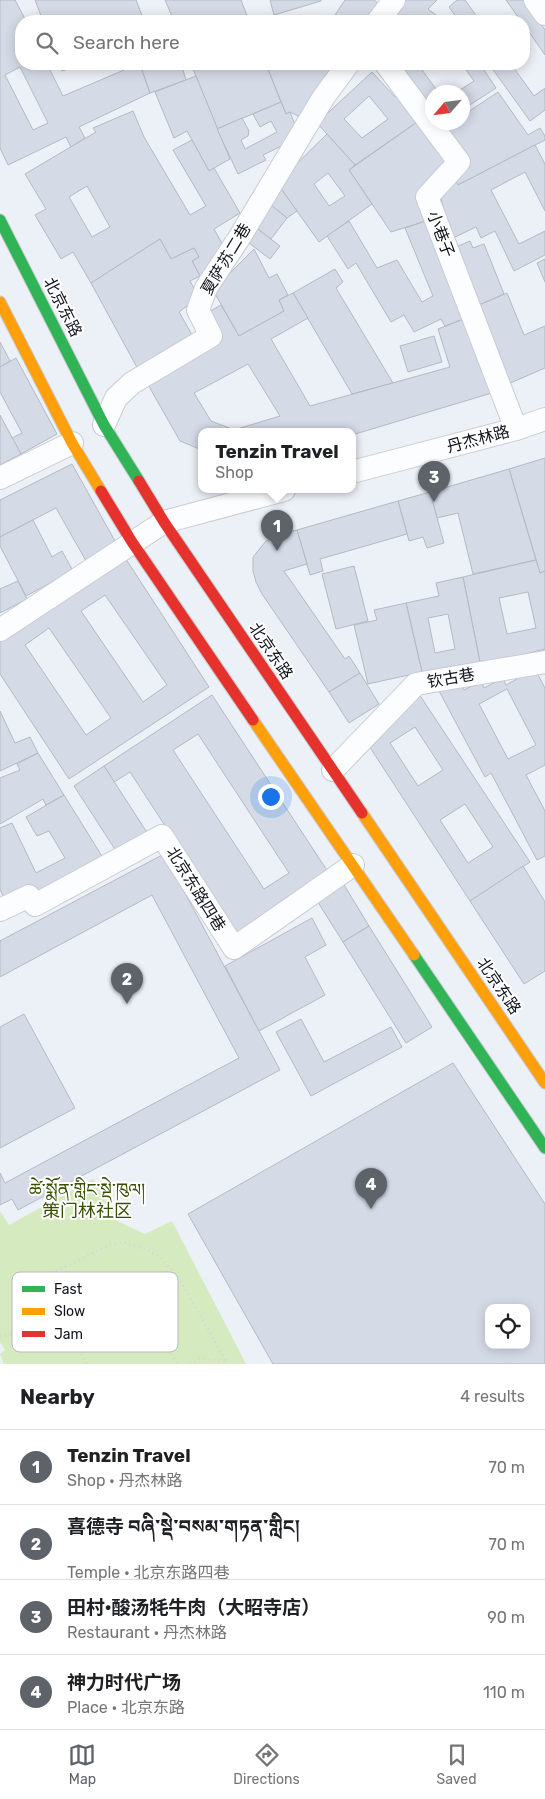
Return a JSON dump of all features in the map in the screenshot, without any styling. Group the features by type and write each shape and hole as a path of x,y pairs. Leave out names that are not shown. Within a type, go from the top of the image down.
{"main road":[{"name":"北京东路","path":"0,220 104,425 164,522 545,1083"},
{"path":"0,302 72,443 132,542 545,1148"}],"street":[{"path":"383,15 394,0"},
{"path":"535,0 545,14"},
{"name":"夏萨苏二巷","path":"104,425 116,398 132,383 211,336 198,310 206,288 241,235 323,98 344,70"},
{"name":"小巷子","path":"390,70 459,162 427,197 516,428"},
{"name":"丹杰林路","path":"356,471 545,419"},
{"path":"0,478 72,443"},
{"path":"0,630 164,522 273,493"},
{"name":"钦古巷","path":"333,770 416,684 545,662"},
{"name":"北京东路四巷","path":"1,906 29,896 35,905 162,836 234,948 353,865"}],"path":[{"path":"55,1272 112,1244 124,1242 148,1250 161,1258 173,1272"},
{"path":"178,1278 226,1362"},
{"path":"81,1352 87,1364"},
{"path":"171,1352 177,1364"},
{"path":"190,1364 199,1359 226,1362"}],"green space":[{"path":"93,1179 117,1221 145,1234 172,1221 246,1364 4,1364 0,1354 5,1350 0,1342 0,1211 9,1225"}],"building":[{"path":"0,0 15,0 23,15 15,15 15,70 5,75 33,130 48,123 22,70 50,70 63,96 124,70 142,70 150,93 79,127 85,138 71,147 66,137 8,165 0,148"},
{"path":"35,0 136,0 142,15 41,15"},
{"path":"165,0 241,0 247,15 171,15"},
{"path":"270,0 321,0 321,1 274,15"},
{"path":"345,0 374,0 378,3 370,15 335,15"},
{"path":"402,0 437,0 428,9 436,15 394,15 391,12"},
{"path":"457,0 465,0 476,15 455,15 449,7"},
{"path":"506,0 524,0 545,30 545,55 530,34 530,15 517,15"},
{"path":"142,70 183,70 186,80 150,93"},
{"path":"193,70 268,70 281,102 217,129"},
{"path":"268,70 333,70 300,117 290,112 286,114"},
{"path":"399,70 422,70 433,85 425,85 425,105"},
{"path":"466,70 484,70 496,88 470,105 470,85 468,85 474,81"},
{"path":"493,70 515,70 534,96 545,88 545,110 530,121"},
{"path":"372,72 395,97 401,91 423,118 355,165 317,123","holes":["369,96 388,119 362,138 344,119"]},
{"path":"196,76 230,159 209,171 187,131 174,138 155,92"},
{"path":"498,92 528,135 540,128 545,136 545,140 458,185 453,175 441,130 470,130 470,111"},
{"path":"281,102 286,114 290,112 296,127 296,139 263,155 266,160 238,174 217,129 242,118 249,131 248,136 241,140 245,149 277,132 271,121 260,127 253,114"},
{"path":"133,111 144,137 190,215 206,206 173,150 192,140 209,171 214,168 240,213 214,229 224,247 209,270 200,276 192,261 199,257 194,248 171,259 160,239 91,283 73,252 61,259 35,215 46,209 25,174 96,132 93,128","holes":["87,186 110,227 92,237 69,197"]},
{"path":"423,118 425,121 425,130 432,130 453,160 429,220 391,232 349,170"},
{"path":"327,134 355,165 349,170 372,204 319,242 277,183","holes":["328,173 345,196 329,206 314,184"]},
{"path":"535,145 545,164 545,211 525,172 491,190 519,244 545,231 545,255 514,271 495,231 481,238 476,227 451,239 439,190 453,175 458,185"},
{"path":"277,183 297,211 287,218 271,205"},
{"path":"271,205 287,218 271,239 255,227"},
{"path":"429,220 469,317 445,326 441,319 414,332 404,315 391,322 356,263 348,269 327,236 349,221 377,268 397,260 422,302 433,296 405,228"},
{"path":"255,227 280,246 270,259 245,240"},
{"path":"160,239 171,259 194,248 199,257 192,261 200,276 190,281 199,297 179,312 195,340 139,371 91,283"},
{"path":"470,241 473,248 484,244 504,294 477,306 454,248"},
{"path":"254,249 269,278 277,274 288,295 279,300 284,311 239,336 213,290"},
{"path":"545,259 545,282 537,263"},
{"path":"335,269 343,282 336,288 393,383 352,394 293,293"},
{"path":"293,293 308,318 271,339 310,406 450,367 438,329 469,317 495,392 356,434 356,428 241,428 280,416 248,364 194,393 211,421 229,428 198,428 198,448 180,441 147,383 221,338 207,313 221,305 239,336 284,311 279,300"},
{"path":"507,293 524,335 545,326 545,368 508,384 477,306"},
{"path":"434,336 442,362 408,372 400,346"},
{"path":"0,342 10,361 0,367"},
{"path":"16,358 57,434 21,454 12,438 22,433 0,392 0,367"},
{"path":"0,415 21,454 0,465"},
{"path":"545,458 545,571 540,573 509,469"},
{"path":"72,464 120,550 90,568 56,508 0,537 0,500"},
{"path":"509,469 536,560 473,574 458,513 437,518 430,492"},
{"path":"430,492 444,543 427,548 423,537 409,541 398,501"},
{"path":"398,501 407,534 320,559 323,571 310,575 297,530"},
{"path":"33,520 52,557 62,551 73,571 26,596 0,546 0,537"},
{"path":"297,530 307,564 284,571 345,659 349,656 360,673 329,692 262,594 253,571 253,557 266,541 278,535"},
{"path":"122,553 209,687 69,779 0,674 0,633","holes":["105,595 167,685 143,702 81,611","49,628 111,718 86,735 25,645"]},
{"path":"536,560 540,573 545,571 545,649 523,655 480,662 463,577","holes":["528,592 536,628 507,634 499,598"]},
{"path":"354,566 368,621 336,629 322,574"},
{"path":"463,577 480,662 422,672 406,603 439,596 436,583","holes":["448,614 455,649 435,653 428,618"]},
{"path":"18,581 27,599 0,613 0,589"},
{"path":"406,603 422,672 368,684 354,625 377,620 374,610"},
{"path":"535,669 545,688 545,765 526,775 545,811 545,856 537,860 491,773 485,777 439,691 459,680 464,690 481,681 484,688 503,678 506,685","holes":["507,689 536,745 508,759 479,704"]},
{"path":"360,673 379,704 349,723 329,692"},
{"path":"417,691 530,862 470,901 358,729","holes":["415,727 443,770 418,786 390,743","465,804 493,847 468,863 440,820"]},
{"path":"212,695 332,878 239,939 130,772 114,782 104,766","holes":["198,734 289,873 264,889 173,750"]},
{"path":"0,711 15,743 30,737 38,753 0,771"},
{"path":"38,753 64,795 46,805 43,799 0,824 0,778 20,770 17,764"},
{"path":"104,766 148,834 118,854 74,786"},
{"path":"64,795 105,861 36,897 6,903 0,889 0,828 12,823 36,873 65,858 49,831 37,836 26,817"},
{"path":"164,854 280,1070 18,1210 12,1199 0,1205 0,1173 5,1183 239,1058 152,895 0,977 0,941"},
{"path":"523,866 545,902 545,971 524,984 470,901"},
{"path":"341,880 369,926 343,942 314,896"},
{"path":"312,918 326,945 305,957 325,995 259,1031 225,966"},
{"path":"369,926 432,1027 406,1043 343,942"},
{"path":"24,1014 75,1108 0,1148 0,1027"},
{"path":"301,1019 324,1062 391,1027 402,1047 311,1096 276,1032"},
{"path":"453,1063 545,1204 545,1364 273,1364 188,1214"}],"traffic: fast":[{"path":"0,220 104,425 139,481"},
{"path":"414,955 545,1148"}],"traffic: slow":[{"path":"0,302 72,443 101,491"},
{"path":"253,720 414,955"},
{"path":"362,813 545,1083"}],"traffic: jam":[{"path":"139,481 164,522 362,813"},
{"path":"101,491 132,542 253,720"}],"place":[{"name":"田村·酸汤牦牛肉（大昭寺店）","path":"434,502"},
{"name":"Tenzin Travel","path":"277,551"},
{"name":"喜德寺 བཞི་སྡེ་བསམ་གཏན་གླིང།","path":"127,1004"},
{"name":"神力时代广场","path":"371,1209"}],"district":[{"name":"ཚེ་སྨོན་གླིང་སྡེ་ཁུལ། 策门林社区","path":"87,1200"}]}
